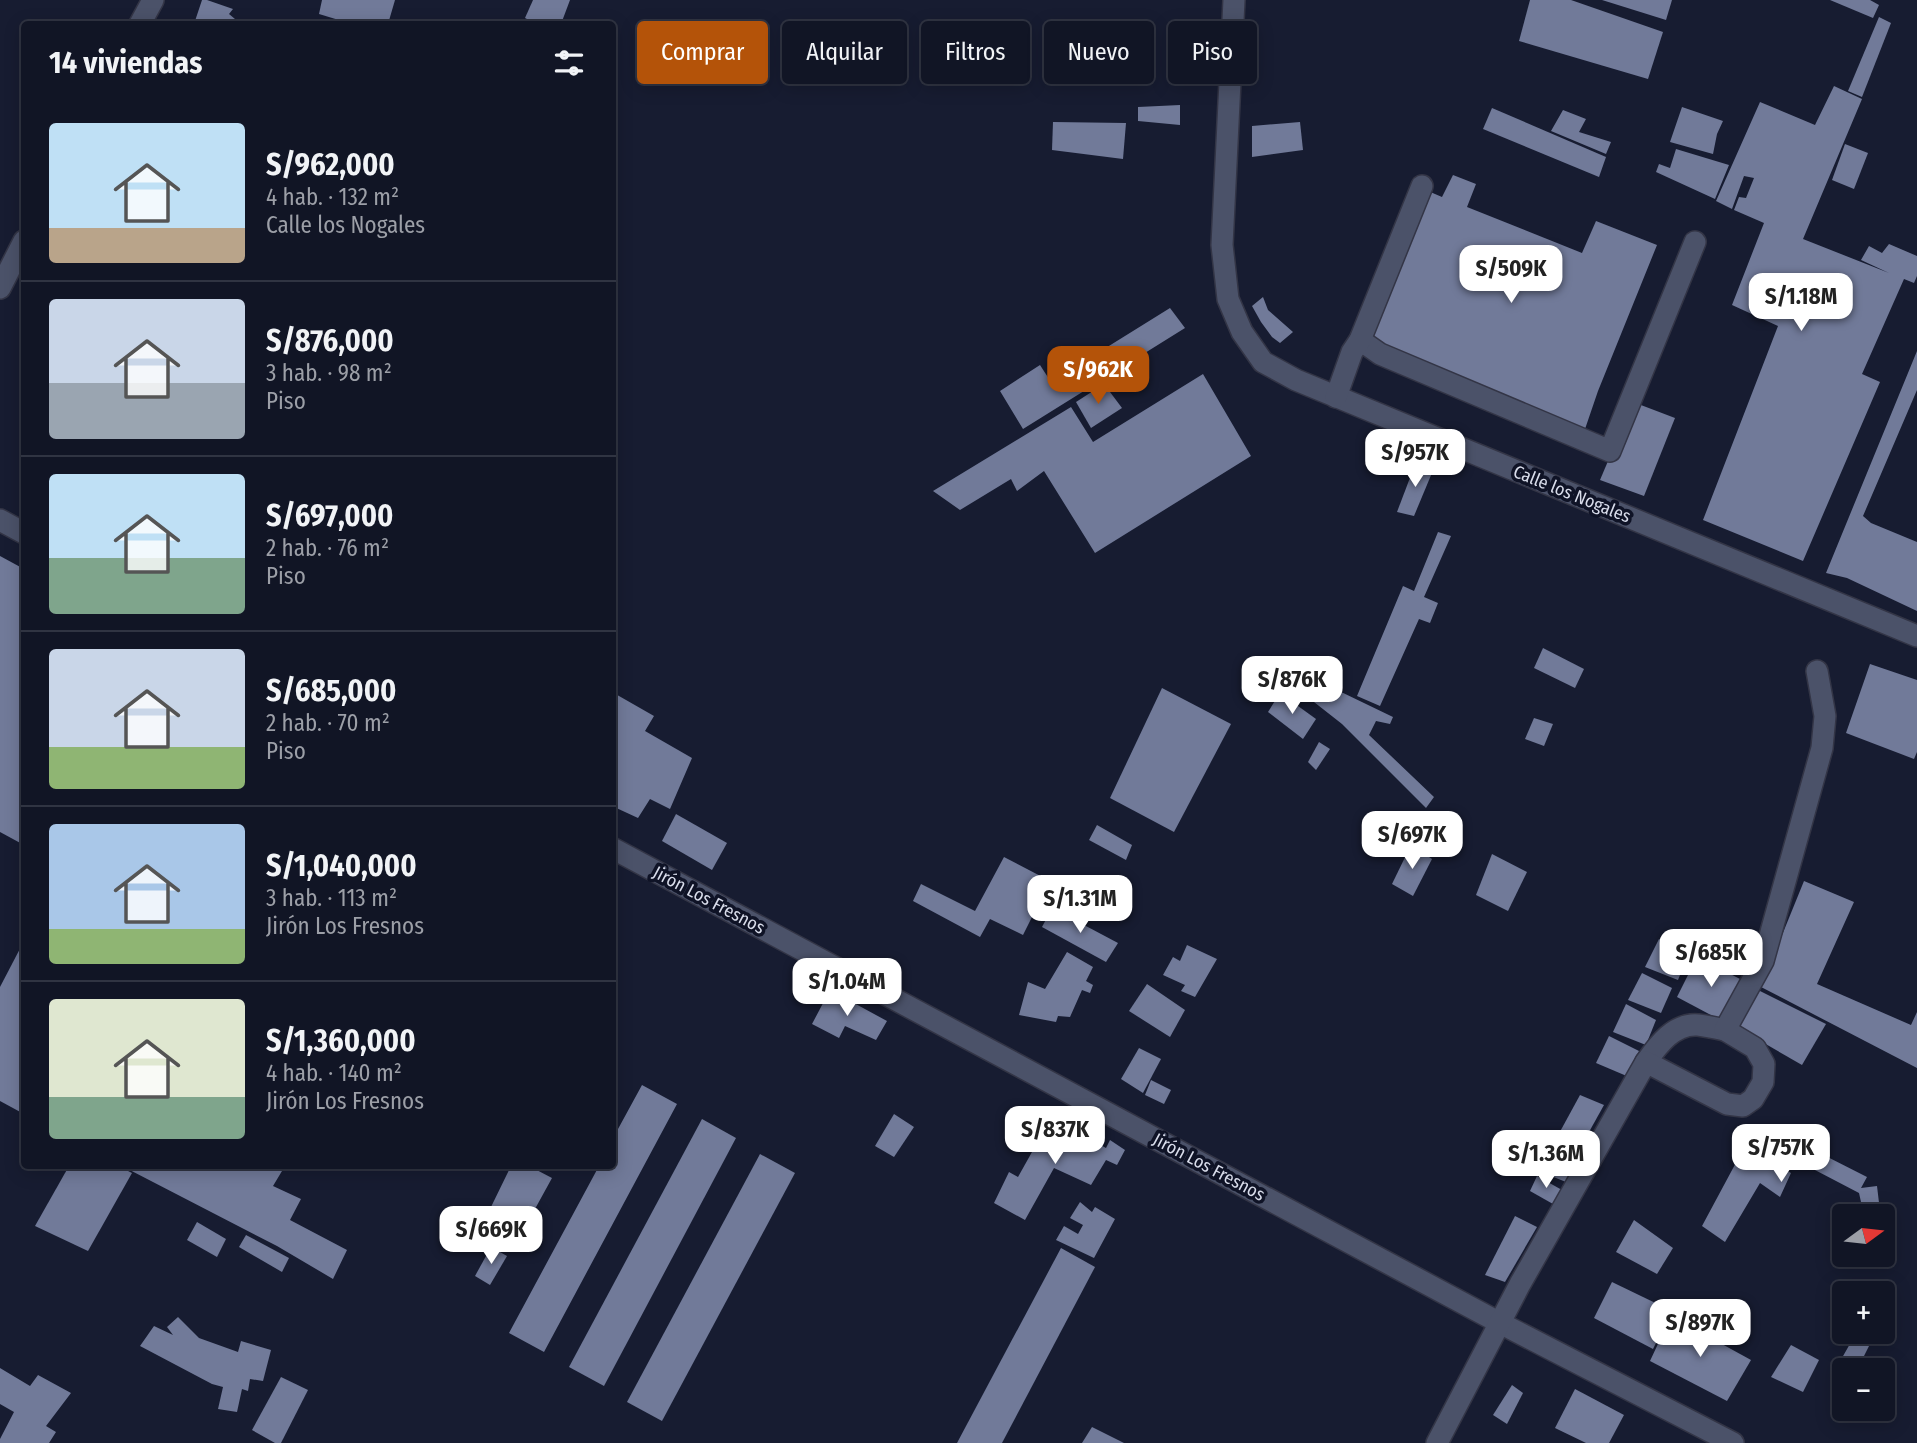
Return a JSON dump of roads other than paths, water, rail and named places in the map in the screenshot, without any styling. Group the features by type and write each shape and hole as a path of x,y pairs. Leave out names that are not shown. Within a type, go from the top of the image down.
{"street":[{"path":"142,21 153,0"},
{"name":"Calle los Nogales","path":"1234,0 1222,245 1228,299 1242,332 1263,362 1336,397 1917,636"},
{"path":"1336,397 1352,352 1360,340 1422,186"},
{"path":"1360,340 1380,354 1610,451 1695,242"},
{"path":"0,288 21,247"},
{"path":"0,520 21,531"},
{"path":"1725,1030 1763,961 1822,748 1825,716 1817,671"},
{"name":"Jirón Los Fresnos","path":"616,850 1500,1323 1733,1443"},
{"path":"1437,1443 1500,1323 1646,1062 1660,1042 1672,1032 1694,1024 1725,1030 1755,1048 1764,1064 1763,1082 1753,1099 1743,1105 1727,1104 1646,1062"}]}
